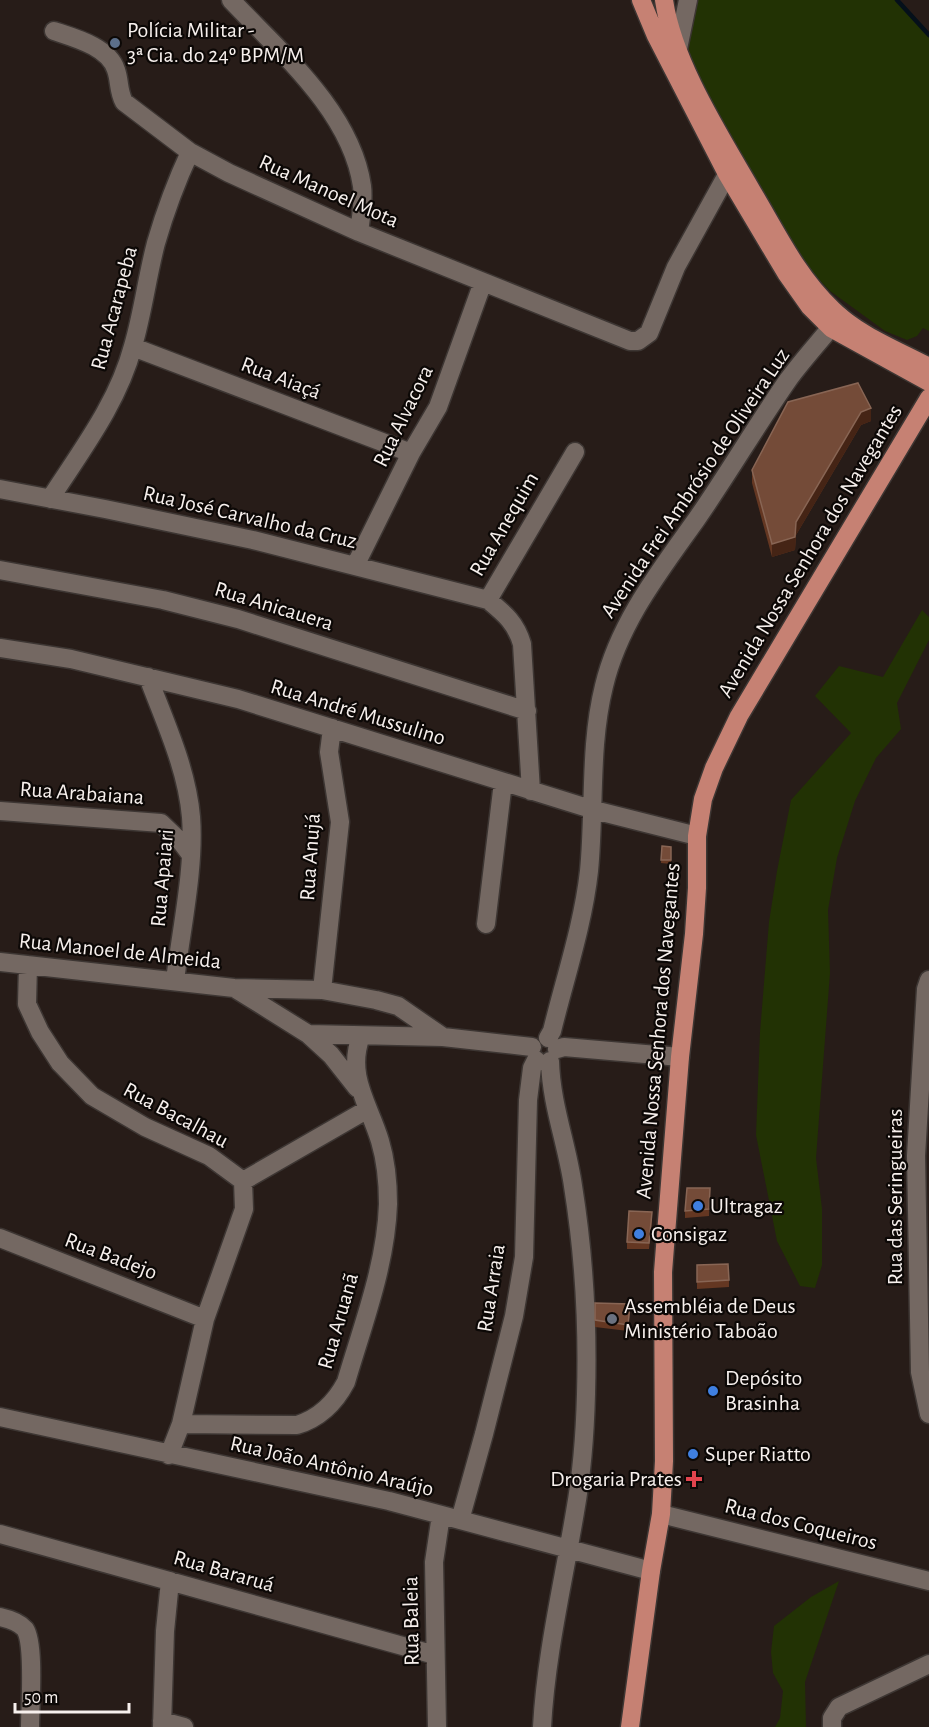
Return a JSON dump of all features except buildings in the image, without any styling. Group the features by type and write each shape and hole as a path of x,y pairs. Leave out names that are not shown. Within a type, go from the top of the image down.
{"main road":[{"path":"641,0 656,36 731,167 797,269 836,322 929,382"},
{"path":"664,0 687,73 731,167"},
{"path":"836,322 929,367"},
{"name":"Avenida Nossa Senhora dos Navegantes","path":"630,1727 651,1570 661,1514 664,1461 663,1272 680,1057 694,934 697,836 703,800 714,768 739,716 929,398"}],"street":[{"path":"231,0 321,96 339,123 355,156 362,187 358,232"},
{"path":"678,49 688,0"},
{"name":"Rua Manoel Mota","path":"54,31 89,42 108,57 116,69 120,94 124,102 190,152 229,173 358,232 630,341 638,341 649,333 676,267 731,167"},
{"name":"Rua Acarapeba","path":"50,499 107,410 121,383 133,347 156,243 175,184 190,152"},
{"name":"Rua Alvacora","path":"355,566 411,453 438,406 483,282"},
{"name":"Avenida Frei Ambrósio de Oliveira Luz","path":"542,1727 544,1690 552,1635 576,1510 586,1393 585,1281 573,1184 544,1051 552,1031 580,917 588,874 594,810 596,740 604,686 616,645 658,573 789,379 836,322"},
{"name":"Rua Aiaçá","path":"133,347 411,453"},
{"name":"Rua Anequim","path":"531,791 522,644 519,631 511,619 488,600 574,452"},
{"name":"Rua José Carvalho da Cruz","path":"0,489 253,540 488,600"},
{"name":"Rua Anicauera","path":"0,570 163,600 238,619 527,711"},
{"name":"Rua André Mussulino","path":"0,648 71,659 238,699 594,810 697,836"},
{"name":"Rua Apaiari","path":"148,677 173,741 191,816 191,855 175,981"},
{"name":"Rua Anujá","path":"322,990 340,822 329,752 332,728"},
{"path":"486,924 503,782"},
{"name":"Rua Arabaiana","path":"161,823 178,807 187,793"},
{"name":"Rua Arabaiana","path":"0,811 161,823 183,843 191,855"},
{"name":"Rua Manoel de Almeida","path":"0,962 234,988 322,990 398,1006 443,1037"},
{"name":"Rua Bacalhau","path":"28,965 27,1004 40,1032 60,1062 92,1096 145,1128 209,1156 243,1181"},
{"name":"Rua das Seringueiras","path":"928,1410 920,1372 916,1156 926,989 929,980"},
{"name":"Rua Manoel de Almeida","path":"234,988 308,1034 443,1037 544,1051 564,1047 680,1057"},
{"name":"Rua Aruanã","path":"308,1034 331,1055 365,1102"},
{"name":"Rua Aruanã","path":"181,1424 297,1425 310,1421 324,1411 338,1398 346,1382 384,1247 388,1203 386,1167 380,1140 365,1102 354,1060 361,1036"},
{"name":"Rua Arraia","path":"460,1520 514,1316 524,1257 528,1100 532,1068 544,1051"},
{"path":"169,1455 181,1424 205,1319 244,1209 243,1181 365,1102"},
{"name":"Rua Badejo","path":"0,1238 205,1319"},
{"name":"Rua João Antônio Araújo","path":"0,1417 389,1501 651,1570"},
{"name":"Rua dos Coqueiros","path":"661,1514 929,1581"},
{"name":"Rua Baleia","path":"437,1727 434,1562 441,1515"},
{"name":"Rua Bararuá","path":"0,1534 435,1655"},
{"path":"170,1581 165,1631 162,1724 184,1727"},
{"path":"0,1617 18,1623 24,1628 30,1644 30,1727"},
{"path":"832,1727 831,1718 839,1707 929,1664"}],"green space":[{"path":"695,0 897,0 929,35 929,331 923,328 917,336 907,340 885,331 830,291 796,255 736,163 685,45"},
{"path":"922,610 929,617 929,640 897,703 901,729 876,758 855,801 837,858 828,910 830,973 816,1158 822,1209 822,1265 815,1288 800,1286 777,1241 756,1135 760,1032 769,922 777,871 791,800 851,733 815,696 839,666 883,677"},
{"path":"839,1581 805,1682 806,1727 775,1727 780,1718 783,1691 773,1673 771,1652 774,1626 811,1597"}],"waterway":[{"path":"897,0 929,35"}],"place":[{"name":"Polícia Militar - 3ª Cia. do 24º BPM/M","path":"115,43"},
{"name":"Ultragaz","path":"698,1206"},
{"name":"Consigaz","path":"639,1234"},
{"name":"Assembléia de Deus Ministério Taboão","path":"612,1319"},
{"name":"Depósito Brasinha","path":"713,1391"},
{"name":"Super Riatto","path":"693,1454"},
{"name":"Drogaria Prates","path":"694,1479"}]}
